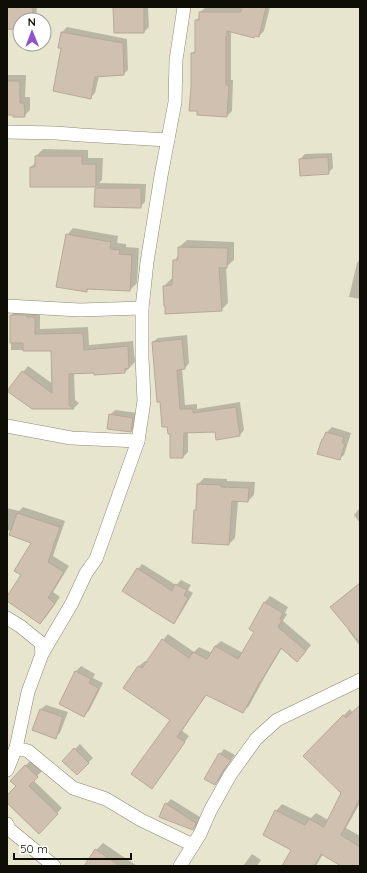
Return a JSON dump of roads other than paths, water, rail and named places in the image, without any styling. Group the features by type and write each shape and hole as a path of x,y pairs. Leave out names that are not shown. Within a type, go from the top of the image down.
{"street":[{"path":"7,770 16,748 28,692 42,654 72,603 86,573 96,559 138,441 144,400 142,308 147,262 175,102 176,60 184,7"},
{"path":"7,132 56,133 168,140"},
{"path":"7,306 80,310 142,308"},
{"path":"7,426 71,438 138,441"},
{"path":"7,618 20,626 41,643 42,654"},
{"path":"180,866 200,834 210,811 230,775 256,739 277,720 360,680"},
{"path":"16,748 28,751 73,788 106,799 141,820 193,845"},
{"path":"8,828 54,866"}]}
